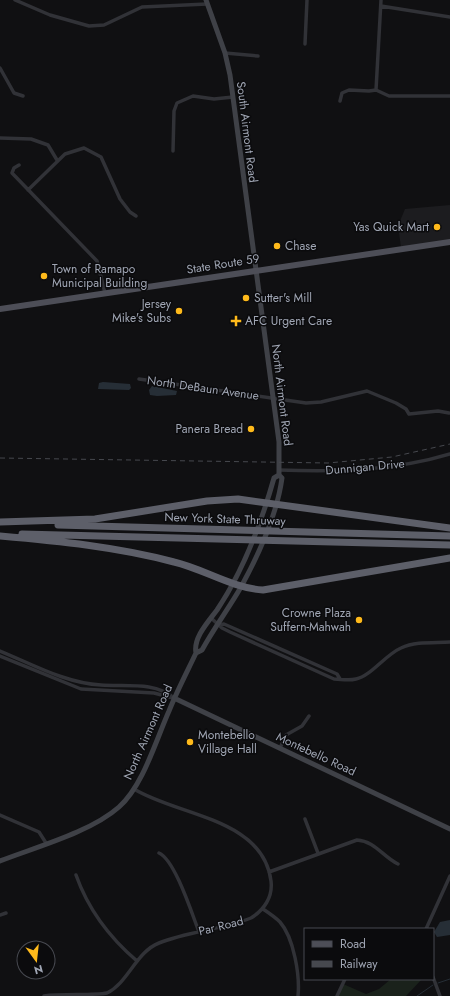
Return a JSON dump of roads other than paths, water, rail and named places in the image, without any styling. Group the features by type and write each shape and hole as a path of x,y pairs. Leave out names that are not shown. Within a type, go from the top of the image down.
{"highway":[{"path":"0,523 95,519 217,500 242,499 450,528"},
{"name":"New York State Thruway","path":"0,523 450,536"},
{"path":"0,535 62,542 151,556 187,566 256,590 270,590 450,558"},
{"name":"New York State Thruway","path":"0,535 450,546"}],"main road":[{"name":"State Route 59","path":"0,309 450,242"}],"street":[{"path":"15,0 50,15 89,26 104,25 142,7 207,2"},
{"path":"305,44 307,0"},
{"path":"376,90 381,0"},
{"name":"South Airmont Road","path":"207,2 225,53 233,97 256,270"},
{"path":"381,6 450,17"},
{"path":"225,53 258,56"},
{"path":"0,68 14,93 23,96"},
{"path":"340,101 342,93 349,90 376,90 389,96 450,96"},
{"path":"173,151 174,111 177,103 193,96 214,99 233,97"},
{"path":"0,138 31,139 48,145 57,160"},
{"path":"28,190 57,160 65,154 84,148 101,157 120,198 130,212 136,216"},
{"path":"20,165 14,168 12,173 97,261 105,293"},
{"name":"North Airmont Road","path":"196,653 202,650 219,624 238,585 259,550 277,504 282,478 279,472 279,442 256,270"},
{"name":"North DeBaun Avenue","path":"139,379 273,398 314,402 367,391 396,403 406,409 409,414 438,411 449,413"},
{"name":"Dunnigan Drive","path":"279,472 372,469 412,463 450,454"},
{"name":"North Airmont Road","path":"0,861 104,818 120,807 134,789 174,698 196,653 195,646 211,618 238,585 249,548 262,520 274,478 279,472"},
{"path":"211,618 222,628 230,632 334,679 346,680 361,677 393,652 406,646 420,643 450,642"},
{"path":"0,651 81,689 150,687 163,690 174,698"},
{"path":"0,656 83,684 118,688"},
{"path":"81,689 83,684"},
{"name":"Montebello Road","path":"174,698 450,829"},
{"path":"280,748 286,735 302,726 309,716"},
{"path":"134,789 152,799 226,826 236,831 256,847 269,872 271,885 270,894 263,909 280,923 288,936 299,978 298,996"},
{"path":"0,815 39,832 46,843"},
{"path":"305,819 318,853"},
{"path":"269,872 356,840 365,840 398,864"},
{"path":"159,853 165,856 171,866 186,897 199,932"},
{"path":"76,875 81,888 108,933 137,961"},
{"path":"426,928 450,876"},
{"name":"Par Road","path":"44,996 92,996 107,994 137,961 158,943 243,922 263,909"},
{"path":"0,915 6,913"},
{"path":"337,996 345,980"},
{"path":"434,980 440,996"}],"waterway":[{"path":"438,983 450,979"},
{"path":"417,996 433,985"}],"railway":[{"path":"0,458 328,463 392,457 450,444"}],"place":[{"name":"Yas Quick Mart","path":"437,227"},
{"name":"Chase","path":"277,246"},
{"name":"Town of Ramapo Municipal Building","path":"44,276"},
{"name":"Sutter's Mill","path":"246,298"},
{"name":"Jersey Mike's Subs","path":"179,311"},
{"name":"AFC Urgent Care","path":"236,321"},
{"name":"Panera Bread","path":"251,429"},
{"name":"Crowne Plaza Suffern-Mahwah","path":"359,620"},
{"name":"Montebello Village Hall","path":"190,742"}]}
